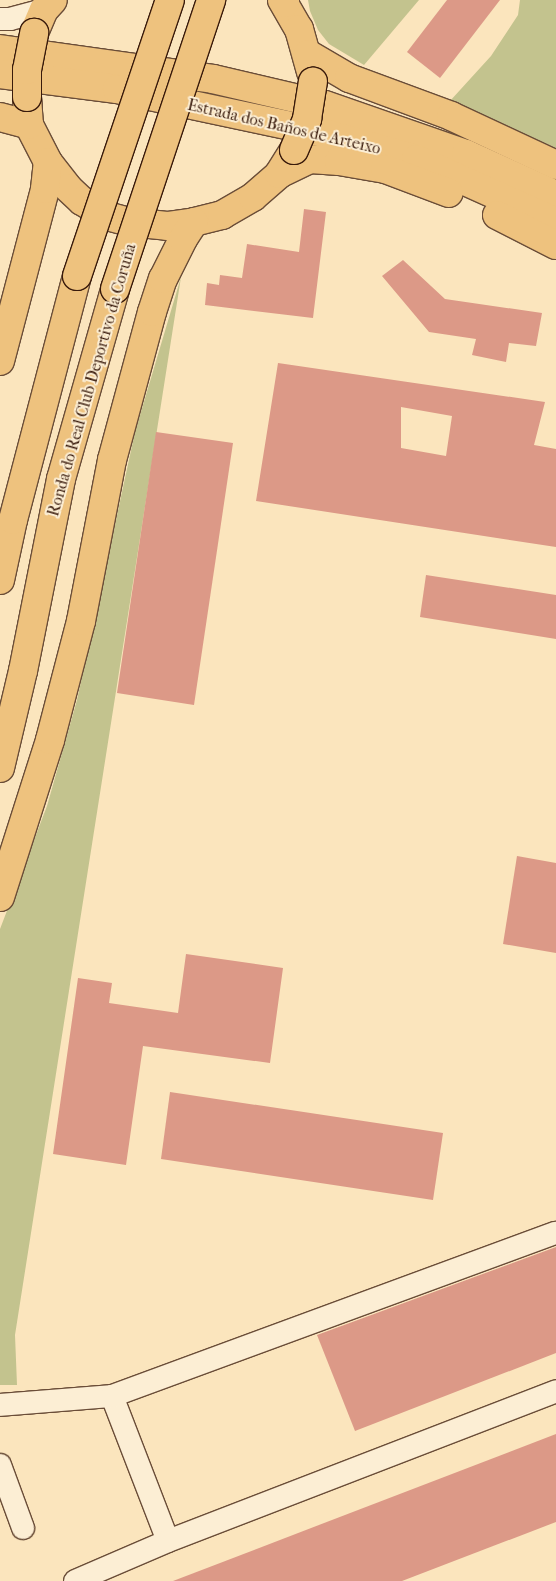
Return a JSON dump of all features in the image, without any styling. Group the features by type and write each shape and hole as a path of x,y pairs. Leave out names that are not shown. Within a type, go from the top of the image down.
{"main road":[{"path":"0,580 15,511 77,276 170,0"},
{"name":"Ronda do Real Club Deportivo da Coruña","path":"0,768 23,671 61,479 115,289 211,0"},
{"path":"279,174 294,150 307,118 313,81 308,54 299,29 284,1"},
{"path":"44,14 27,70 29,125 48,162 68,188 82,201 107,216 130,222 167,226 222,215 253,197 279,174 310,159 339,161 385,169 439,189 556,245"},
{"name":"Estrada dos Baños de Arteixo","path":"0,49 213,79 325,105 466,154 556,195"},
{"path":"308,54 349,78 451,116 556,165"},
{"name":"Estrada dos Baños de Arteixo","path":"0,74 117,90 320,132 416,160 556,222"},
{"path":"0,116 29,125"},
{"path":"0,361 45,189 48,162"},
{"path":"0,897 50,740 81,621 112,460 152,312 163,279 183,239 194,222"}],"street":[{"path":"0,19 44,14"},
{"path":"0,1405 112,1396 556,1233"},
{"path":"75,1581 168,1541 556,1391"},
{"path":"112,1396 168,1541"},
{"path":"0,1465 23,1528"}],"green space":[{"path":"308,0 419,0 364,65 329,44 318,30 310,11"},
{"path":"520,0 556,0 556,148 450,101 491,56 518,15"},
{"path":"181,277 15,1335 17,1385 0,1385 0,929 47,806 77,700 135,432"}],"building":[{"path":"447,0 500,0 440,78 407,52"},
{"path":"304,209 326,212 313,318 205,305 207,283 219,285 220,275 242,278 247,244 299,252"},
{"path":"403,260 445,299 542,313 536,346 509,343 506,362 472,355 476,339 429,332 382,276"},
{"path":"278,363 545,402 534,445 556,449 556,547 256,501","holes":["401,407 452,416 446,456 401,448"]},
{"path":"156,432 233,443 194,705 117,693"},
{"path":"426,575 556,595 556,639 420,617"},
{"path":"517,856 556,863 556,953 503,944"},
{"path":"186,954 283,968 270,1063 143,1046 126,1165 53,1154 78,978 112,983 109,1003 178,1013"},
{"path":"170,1092 443,1133 433,1200 161,1159"},
{"path":"556,1247 556,1353 355,1431 317,1335"},
{"path":"556,1434 556,1522 402,1581 173,1581"}]}
